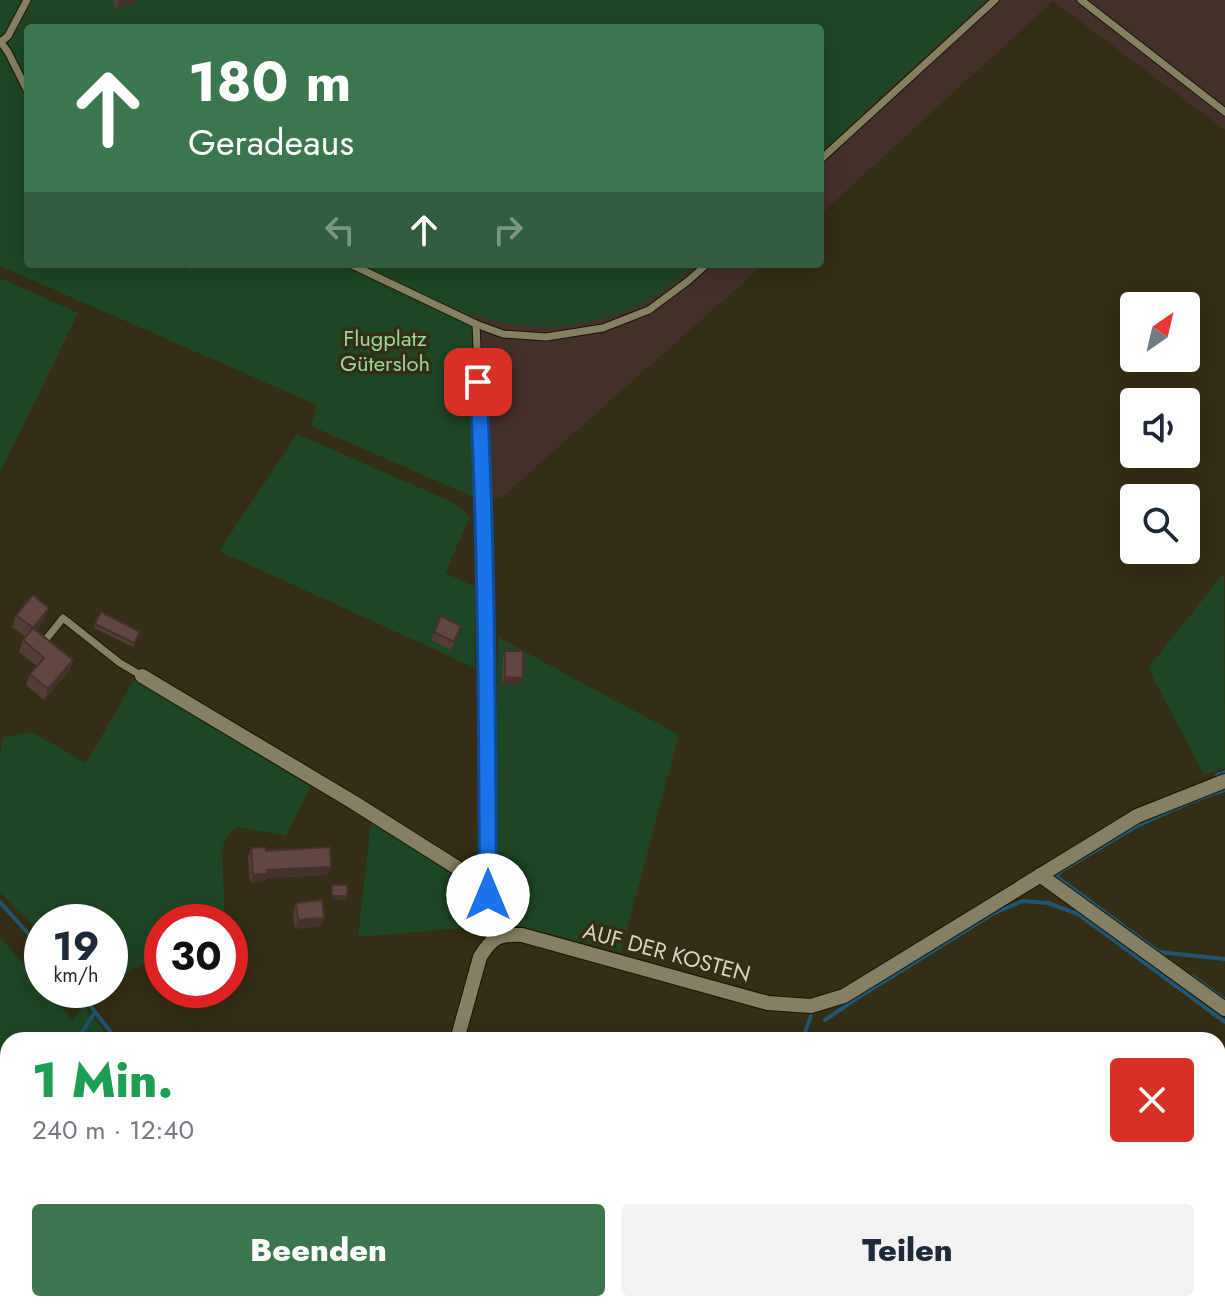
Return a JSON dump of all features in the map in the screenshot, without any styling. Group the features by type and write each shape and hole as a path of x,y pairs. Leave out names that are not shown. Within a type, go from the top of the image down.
{"street":[{"path":"459,1032 480,957 496,937 489,921 488,895 484,514"},
{"path":"142,676 456,867 481,893 488,895"},
{"name":"AUF DER KOSTEN","path":"496,937 522,935 768,1003 811,1006 844,996 1137,816 1225,781"},
{"path":"1040,875 1225,1009"}],"lane":[{"path":"24,84 0,41 8,36 27,0"},
{"path":"824,156 995,0"},
{"path":"1081,0 1225,112"},
{"path":"358,268 503,334 546,337 603,328 649,310 703,268"},
{"path":"476,324 484,514"},
{"path":"43,643 63,618 120,663 142,676"}],"shaded area":[{"name":"Flugplatz Gütersloh","path":"0,0 1225,0 1225,130 1053,1 824,211 824,24 24,24 24,268 760,268 501,498 484,496 315,426 320,406 0,262"}],"green space":[{"name":"Flugplatz Gütersloh","path":"0,0 987,0 824,149 824,24 24,24 24,268 690,268 647,301 600,320 535,327 513,325 472,314 478,499 311,426 317,405 0,266"},
{"path":"0,278 78,313 0,473"},
{"path":"297,434 454,503 470,517 445,573 476,587 475,668 219,551"},
{"path":"1224,573 1225,768 1204,775 1148,668"},
{"path":"498,637 679,735 621,952 499,921 495,876"},
{"path":"135,679 311,787 286,836 238,827 227,836 222,849 224,904 144,904 144,963 128,973 128,904 24,904 24,917 0,892 0,757 3,737 32,732 86,763"},
{"path":"371,822 453,872 474,894 482,916 477,927 358,937"},
{"path":"0,937 24,964 24,1008 63,1008 73,1020 81,1008 85,1008 105,1032 0,1032"}],"building":[{"path":"33,595 49,608 33,628 16,615"},
{"path":"101,612 140,632 134,643 95,624"},
{"path":"441,616 461,626 454,642 434,632"},
{"path":"33,628 73,660 48,689 30,674 44,658 23,640"},
{"path":"505,651 523,651 523,678 505,677"},
{"path":"265,847 266,851 330,847 331,867 267,870 267,874 253,875 251,848"},
{"path":"332,885 347,885 347,896 332,896"},
{"path":"322,900 324,918 298,920 296,903"}],"waterway":[{"path":"1217,775 1225,772"},
{"path":"1225,790 1137,826 1056,876 1159,952 1225,959"},
{"path":"825,1020 994,913 1023,901 1048,903 1078,914 1225,1022"},
{"path":"0,902 24,929"},
{"path":"1192,976 1225,1000"},
{"path":"92,1008 111,1032"},
{"path":"82,1032 95,1012"},
{"path":"805,1032 811,1016"}],"route":[{"path":"478,382 487,646 488,895"}]}
